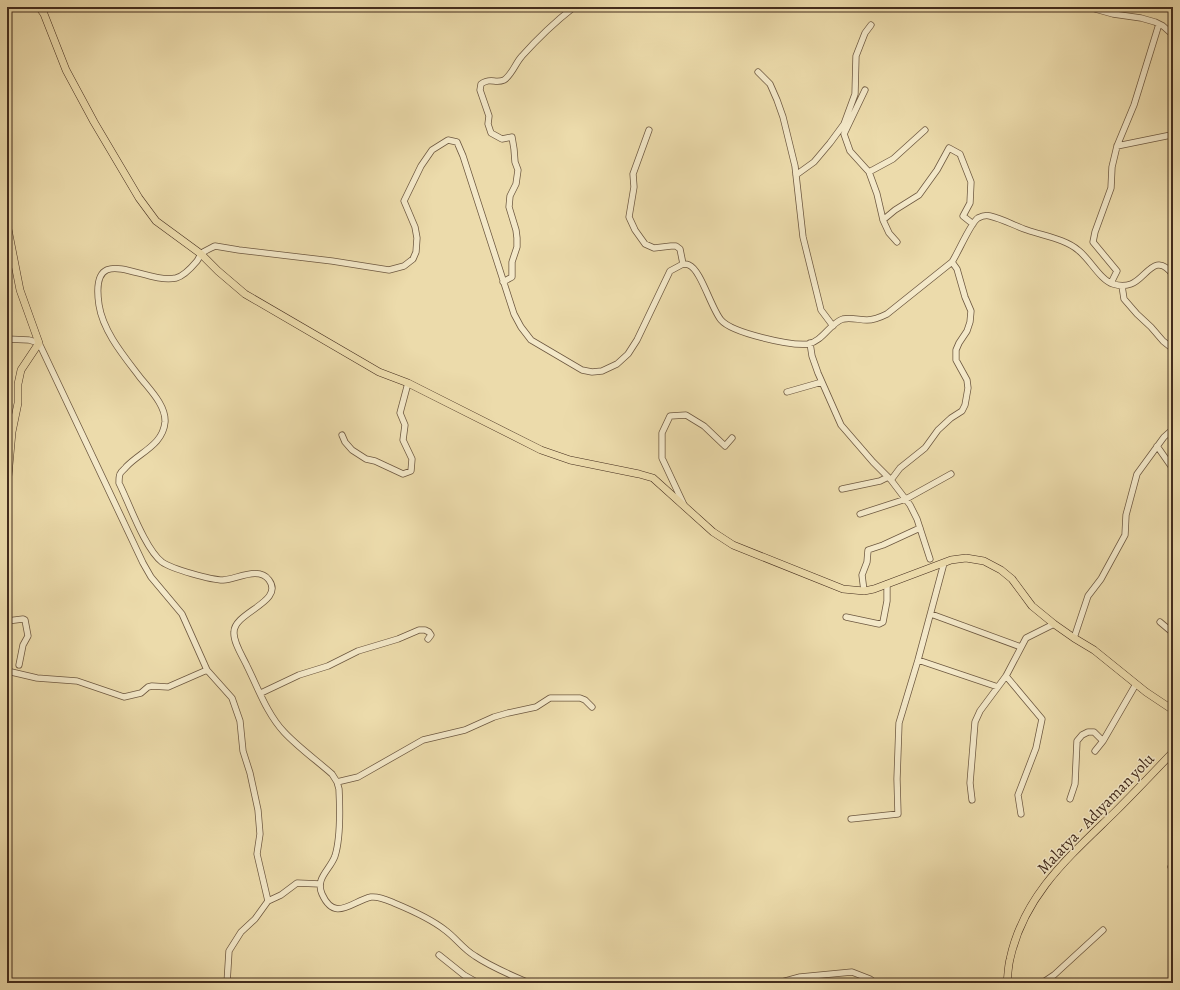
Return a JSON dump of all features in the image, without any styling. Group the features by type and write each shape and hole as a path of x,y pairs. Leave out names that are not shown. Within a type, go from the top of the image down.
{"main road":[{"path":"40,7 66,70 94,122 139,198 156,220 201,254 245,294 379,372 408,383 447,404 541,450 570,460 653,478 713,532 733,545 843,589 864,591 951,560 966,558 984,561 1001,570 1012,579 1032,606 1054,624 1094,650 1136,684 1172,708"},
{"path":"7,224 20,290 38,343 21,370 18,384 18,404 12,432 7,488"},
{"name":"Malatya - Adıyaman yolu","path":"1007,983 1009,960 1014,943 1027,913 1045,883 1073,852 1117,810 1173,752"}],"street":[{"path":"503,282 512,277 512,262 517,247 516,230 509,207 510,196 516,184 518,170 515,162 512,137 502,138 491,132 488,124 489,116 480,90 481,84 490,79 498,81 505,79 540,36 574,7"},
{"path":"1088,7 1113,14 1141,18 1159,24 1173,36"},
{"path":"1111,283 1117,271 1093,242 1110,188 1112,167 1117,146 1134,105 1159,24"},
{"path":"796,175 814,162 844,124 856,94 856,56 865,33 871,25"},
{"path":"758,72 770,84 785,124 795,166 803,237 820,310 833,326"},
{"path":"865,90 844,134 850,151 869,172 877,194 883,220 889,233 896,242"},
{"path":"649,130 633,174 634,187 630,217 635,230 645,244 654,248 676,246 680,249 683,264"},
{"path":"869,172 893,159 926,130"},
{"path":"1117,146 1171,134"},
{"path":"529,983 476,957 466,950 446,930 435,923 386,900 371,897 341,909 334,907 327,902 322,893 320,884 322,877 335,855 338,838 340,800 337,782 332,774 284,732 272,716 239,649 234,633 236,624 241,618 267,599 271,592 272,586 263,574 256,573 222,580 177,568 162,561 153,553 119,483 120,474 131,461 155,444 163,432 165,421 162,407 118,347 103,323 99,305 97,283 100,275 107,269 116,268 158,278 176,278 184,274 196,262 201,254 215,246 389,270 404,266 412,259 416,252 418,238 404,201 421,166 432,150 448,140 452,140 457,142 463,156 503,282 514,314 521,327 530,340 582,370 592,372 602,371 617,364 628,354 637,340 670,271 683,264 689,265 695,270 720,320 726,325 738,331 798,344 810,343 821,338 842,319 877,319 887,314 952,262 976,218 982,216 989,215 1066,243 1078,250 1105,279 1111,283 1122,286 1131,284 1138,281 1148,270 1153,267 1160,266 1167,268 1173,275"},
{"path":"883,220 895,210 919,195 938,170 949,148 960,154 971,182 970,203 963,216 973,224"},
{"path":"842,489 889,478 925,448 938,430 951,418 962,411 965,405 968,388 967,380 956,360 956,350 967,331 971,311 965,297 957,269 952,262"},
{"path":"1122,286 1124,299 1137,314 1151,326 1163,341 1173,349"},
{"path":"7,339 29,340 38,343 106,483 136,550 151,577 182,614 207,670 232,698 240,721 243,751 258,810 260,834 257,854 268,901"},
{"path":"810,343 812,356 841,425 906,499 920,528 930,559"},
{"path":"787,392 822,382"},
{"path":"342,435 345,442 352,450 366,460 376,461 403,474 411,470 412,459 403,440 405,425 400,413 408,383"},
{"path":"686,509 662,458 662,433 670,416 686,415 704,426 725,446 732,438"},
{"path":"1074,638 1088,596 1101,579 1125,535 1126,514 1137,474 1164,437 1173,429"},
{"path":"1157,446 1173,469"},
{"path":"860,514 906,499 951,474"},
{"path":"864,591 862,575 867,562 868,550 883,545 920,528"},
{"path":"851,819 898,814 897,779 899,723 918,660 944,563"},
{"path":"846,618 879,624 883,622 887,601 887,584"},
{"path":"930,614 1021,647"},
{"path":"7,621 25,620 28,636 23,645 19,666"},
{"path":"1160,622 1173,634"},
{"path":"972,800 970,783 975,722 980,712 1006,676 1026,638 1054,624"},
{"path":"261,693 299,675 328,666 358,651 398,639 420,630 429,632 431,635 428,639"},
{"path":"918,660 998,687"},
{"path":"7,671 37,678 77,681 124,697 141,693 152,686 168,687 207,670"},
{"path":"1006,676 1042,720 1036,748 1018,795 1021,814"},
{"path":"1095,751 1103,741 1136,684"},
{"path":"337,782 358,777 423,740 465,730 494,717 536,707 550,698 580,698 585,700 592,707"},
{"path":"1070,799 1075,784 1077,741 1082,735 1088,732 1094,732 1103,741"},
{"path":"227,983 230,951 240,932 255,919 268,901 281,895 297,882 320,884"},
{"path":"1042,983 1054,975 1103,930"},
{"path":"439,955 464,975 478,983"},
{"path":"778,983 800,976 852,972 870,979 875,983"}]}
